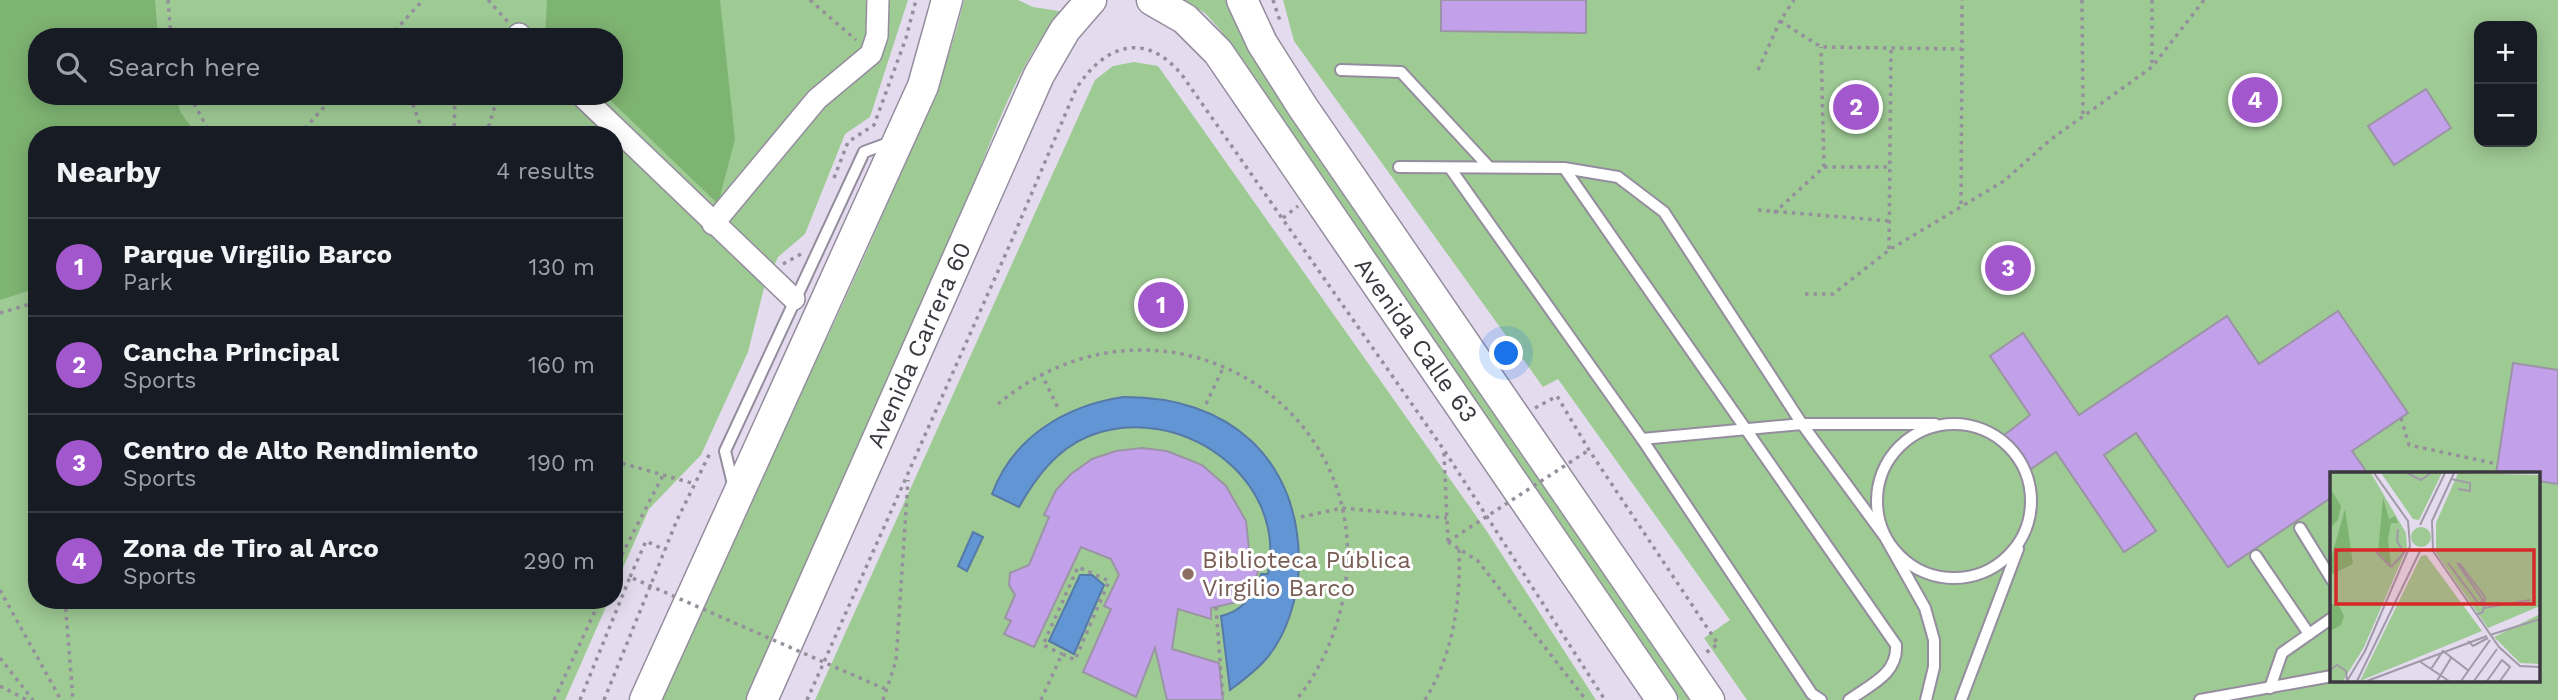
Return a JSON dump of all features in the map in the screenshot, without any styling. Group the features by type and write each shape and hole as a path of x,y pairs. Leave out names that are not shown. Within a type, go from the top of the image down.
{"main road":[{"path":"645,700 923,86 947,0"},
{"name":"Avenida Carrera 60","path":"762,700 1039,75 1065,30 1091,0"},
{"name":"Avenida Calle 63","path":"1152,0 1185,19 1218,52 1662,700"},
{"name":"Avenida Calle 63","path":"1242,0 1262,43 1302,106 1709,700"}],"street":[{"path":"713,224 817,99 871,54 877,36 878,0"},
{"path":"591,105 613,126"},
{"path":"623,136 794,299"}],"lane":[{"path":"1341,70 1401,72 1488,166"},
{"path":"737,496 725,451 794,299 864,152 900,138"},
{"path":"1399,167 1564,168 1618,177 1664,212 1802,424 1900,557 1921,571 1945,578 1971,576 1994,567 2013,551 2026,529"},
{"path":"1450,168 1642,439 1812,694 1821,700"},
{"path":"1564,168 1896,645 1897,658 1887,674 1849,700"},
{"path":"1642,439 1802,424 1955,424 1979,428 2001,440 2018,458 2028,480 2031,505 2026,529 1961,700"},
{"path":"1926,700 1934,667 1934,640 1925,608 1885,537 1877,512 1878,485 1887,461 1905,441 1928,428 1955,424"},
{"path":"2300,528 2330,577"},
{"path":"2256,556 2309,634"},
{"path":"2270,688 2282,653 2330,619"},
{"path":"2200,700 2330,676"}],"path":[{"path":"168,0 170,28"},
{"path":"397,28 423,0"},
{"path":"488,0 514,28"},
{"path":"810,0 871,54"},
{"path":"1758,70 1780,21 1794,0"},
{"path":"1961,205 1962,0"},
{"path":"2082,0 2083,118"},
{"path":"2152,0 2152,67"},
{"path":"1805,294 1833,294 1889,250 2004,181 2050,140 2152,67 2204,0"},
{"path":"1780,21 1821,47 1962,49"},
{"path":"1821,47 1824,167"},
{"path":"807,700 1076,89 1087,71 1103,57 1116,50 1135,48 1168,58 1182,75 1444,450 1605,700"},
{"path":"1889,250 1891,48"},
{"path":"195,105 206,126"},
{"path":"307,126 326,105"},
{"path":"413,105 421,126"},
{"path":"454,126 455,105"},
{"path":"489,126 495,105"},
{"path":"1774,213 1824,167 1890,167"},
{"path":"1758,210 1890,221"},
{"path":"0,313 28,305"},
{"path":"998,404 1041,373 1092,353 1125,348 1186,353 1224,366 1268,393 1308,435 1322,457 1342,508 1348,560 1344,597 1327,653 1296,700"},
{"path":"1206,404 1224,366"},
{"path":"1041,373 1059,410"},
{"path":"1557,396 1588,450 1718,644 1703,654"},
{"path":"2401,418 2409,445 2497,464"},
{"path":"1444,450 1448,542"},
{"path":"1448,542 1588,450"},
{"path":"623,464 695,484"},
{"path":"623,553 663,475"},
{"path":"883,700 895,661 908,475"},
{"path":"1301,517 1342,508 1447,518"},
{"path":"623,595 646,541 666,550"},
{"path":"1448,542 1478,561 1586,700"},
{"path":"1425,700 1442,665 1452,634 1458,599 1458,548"},
{"path":"1078,567 1109,581 1106,596 1075,660 1062,654 1043,645 1078,567"},
{"path":"631,575 886,690"},
{"path":"0,590 61,700"},
{"path":"1216,607 1223,700"},
{"path":"66,609 73,700"},
{"path":"554,700 596,609"},
{"path":"580,700 617,609"},
{"path":"1041,700 1062,654"},
{"path":"0,658 33,700"},
{"path":"0,686 27,700"}],"green space":[{"path":"0,0 908,0 870,117 845,134 805,234 778,257 764,288 748,352 701,455 649,509 623,568 623,126 28,126 28,609 605,609 565,700 0,700"},
{"path":"0,0 155,0 157,28 28,28 28,105 178,105 190,126 28,126 28,291 0,300"},
{"path":"547,0 720,0 735,139 718,204 615,105 623,105 623,28 545,28"},
{"path":"964,0 1018,0 1033,7 1065,12 1047,31 1015,85 952,239 746,700 659,700 914,144 947,59"},
{"path":"1182,0 1229,0 1696,700 1680,700 1307,161 1221,31 1205,13"},
{"path":"1283,0 2558,0 2558,700 1747,700 1704,638 1730,620 1558,379 1543,387 1294,41"},
{"path":"1134,62 1158,66 1486,530 1596,700 815,700 1095,80 1113,66"}],"water":[{"path":"1123,397 1161,400 1195,408 1225,422 1251,440 1271,465 1287,493 1296,527 1299,565 1294,602 1280,639 1266,659 1230,690 1221,616 1242,606 1252,595 1261,574 1268,574 1270,538 1261,506 1243,478 1219,455 1190,438 1157,429 1123,428 1089,436 1067,448 1048,465 1019,507 992,494 1013,456 1044,428 1081,408"},
{"path":"973,532 983,537 967,571 958,566"},
{"path":"1080,575 1092,575 1104,585 1074,654 1049,641"}],"building":[{"path":"1441,0 1586,0 1586,33 1441,31"},
{"path":"2426,89 2451,128 2394,165 2368,126"},
{"path":"2338,311 2408,413 2352,451 2367,472 2330,472 2330,498 2228,567 2136,433 2104,455 2156,531 2124,552 2056,452 2028,471 2021,452 2003,436 2030,415 1990,356 2023,333 2079,415 2227,316 2259,364"},
{"path":"2513,363 2558,370 2558,484 2540,481 2540,472 2496,472"},
{"name":"Biblioteca Pública Virgilio Barco","path":"1142,448 1167,451 1202,465 1226,486 1246,521 1251,568 1259,568 1254,584 1247,595 1237,602 1211,608 1211,619 1178,609 1172,649 1219,663 1223,700 1167,700 1155,648 1136,697 1083,672 1111,609 1104,606 1119,575 1111,559 1081,547 1034,647 1004,634 1011,621 1005,618 1015,595 1009,585 1010,573 1029,565 1049,517 1044,515 1056,490 1071,474 1092,459 1116,451"}],"place":[{"name":"Zona de Tiro al Arco","path":"2255,100"},
{"name":"Cancha Principal","path":"1856,107"},
{"name":"Centro de Alto Rendimiento","path":"2008,268"},
{"name":"Parque Virgilio Barco","path":"1161,305"},
{"name":"Biblioteca Pública Virgilio Barco","path":"1188,574"}]}
